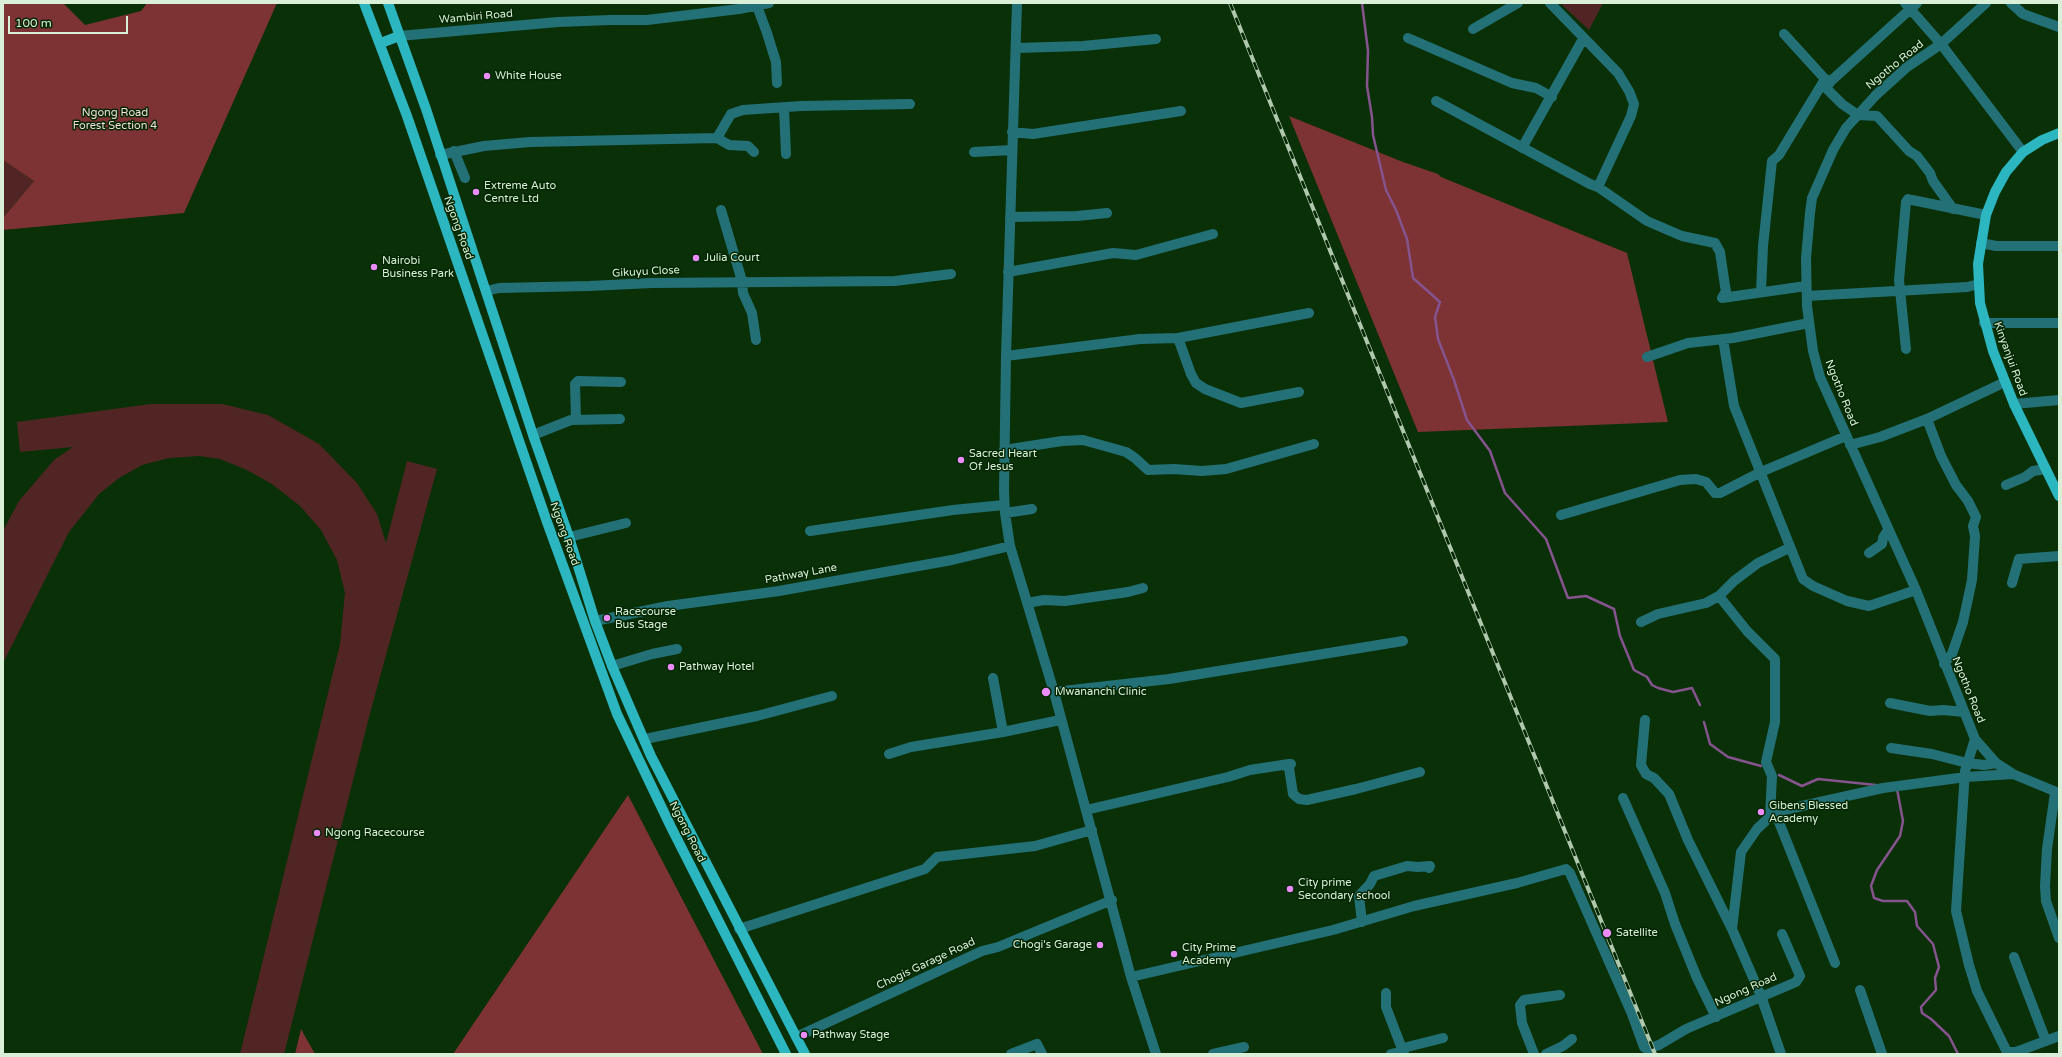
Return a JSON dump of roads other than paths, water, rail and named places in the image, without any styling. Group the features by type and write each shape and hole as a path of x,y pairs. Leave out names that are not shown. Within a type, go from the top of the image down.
{"main road":[{"name":"Ngong Road","path":"364,3 381,43 547,522 617,714 657,799 786,1054"},
{"name":"Ngong Road","path":"388,3 486,291 533,435 569,537 595,621 612,666 645,739 651,756 739,929 805,1054"},
{"path":"381,43 399,36"},
{"name":"Kinyanjui Road","path":"2059,133 2042,140 2023,152 2006,172 1995,192 1986,215 1981,243 1979,284 1984,323 2005,382 2014,404 2046,469 2055,480 2059,496"}],"street":[{"name":"Wambiri Road","path":"399,36 558,22 647,20 757,6 769,3"},
{"path":"1017,3 1006,356 1004,450 1005,509 1010,546 1054,692 1060,720 1112,900 1131,978 1156,1054"},
{"path":"1473,29 1518,3"},
{"path":"1550,3 1583,39 1618,73 1629,91 1634,104 1631,116 1598,187"},
{"name":"Ngotho Road","path":"1986,3 1941,44 1891,81 1846,128 1833,150 1812,198 1808,230 1806,291 1813,351 1820,377 1916,590 1944,664 1975,739 1996,763 2013,774 2057,793 2047,849 2045,886 2046,901 2059,938"},
{"path":"2011,3 2022,14 2059,27"},
{"path":"1761,292 1763,246 1772,161 1779,154 1828,80 1911,5 2023,152"},
{"path":"757,6 776,62 777,83"},
{"path":"1784,34 1828,80"},
{"path":"1408,38 1512,82 1536,88 1552,96"},
{"path":"1016,48 1156,39"},
{"path":"1522,148 1583,39"},
{"path":"1828,80 1826,88 1842,104 1858,115 1876,116 1924,164 1953,209"},
{"path":"1436,101 1598,187 1647,221 1682,236 1715,243 1720,252 1726,286 1726,291 1722,298 1761,292 1901,291 1967,287 1979,284"},
{"path":"717,138 731,114 737,110 910,104"},
{"path":"784,108 786,154"},
{"path":"1012,132 1033,134 1112,120 1181,111"},
{"path":"440,155 484,146 530,142 717,138 732,146 748,146 754,152"},
{"path":"974,152 1012,150"},
{"path":"454,152 465,178"},
{"path":"1906,349 1899,280 1900,255 1906,202 1908,199 1986,215"},
{"path":"721,210 742,281 743,293 752,313 756,340"},
{"path":"1010,217 1077,216 1107,213"},
{"path":"1008,272 1113,253 1136,255 1213,234"},
{"path":"1981,243 1996,246 2059,246"},
{"name":"Gikuyu Close","path":"486,291 499,288 535,286 589,286 652,283 742,281 895,281 952,274"},
{"path":"1006,356 1140,339 1178,338 1310,314"},
{"path":"1647,357 1688,343 1723,339 1809,323"},
{"path":"1984,323 2059,323"},
{"path":"1178,338 1191,374 1196,383 1205,390 1241,403 1299,392"},
{"path":"1723,339 1734,406 1751,451 1761,472 1789,548 1803,579 1818,588 1847,601 1868,606 1916,590"},
{"path":"576,420 575,384 578,381 621,382"},
{"path":"1561,516 1680,480 1696,479 1706,482 1715,493 1720,493 1761,472 1848,440 1880,437 1927,419 2005,382"},
{"path":"2014,404 2059,400"},
{"path":"533,435 564,422 576,420 620,419"},
{"path":"1927,419 1947,468 1956,485 1968,501 1976,517 1973,526 1975,536 1972,580 1963,622 1952,654 1944,664"},
{"path":"1004,450 1062,441 1083,440 1126,452 1150,470 1174,469 1202,471 1226,469 1314,444"},
{"path":"2006,485 2025,477 2033,471 2046,469"},
{"path":"810,531 953,510 1032,509"},
{"path":"569,537 626,523"},
{"path":"1869,553 1882,544 1883,538 1888,530"},
{"name":"Pathway Lane","path":"595,621 668,606 779,591 952,560 1010,546"},
{"path":"1641,622 1658,614 1694,607 1720,596 1734,581 1758,563 1789,548"},
{"path":"2012,584 2019,559 2059,556"},
{"path":"1027,603 1044,600 1076,600 1128,592 1143,588"},
{"path":"1720,596 1747,631 1775,659 1775,722 1766,762 1772,776 1772,815 1835,964"},
{"path":"1054,692 1169,679 1403,641"},
{"path":"612,666 652,654 677,649"},
{"path":"993,678 1003,732"},
{"path":"645,739 757,716 832,696"},
{"path":"1890,703 1930,711 1943,710 1964,712"},
{"path":"889,754 911,747 1003,732 1060,720"},
{"path":"1645,720 1641,765 1646,774 1654,778 1669,794 1688,840 1732,929 1761,996 1781,1054"},
{"path":"1975,739 1967,763 1957,897 1958,920 1977,991 2009,1053 2059,1036"},
{"path":"1892,748 1926,752 1967,763 1996,763"},
{"path":"1086,810 1228,777 1250,770 1286,764 1291,764 1287,767 1289,768 1293,794 1299,799 1307,800 1420,772"},
{"path":"1732,929 1741,852 1746,843 1772,815 1883,788 1966,777 2013,774"},
{"path":"1623,798 1665,893 1675,924 1697,978 1716,1017"},
{"path":"739,929 925,869 938,857 1035,846 1092,830"},
{"path":"1131,978 1362,922 1359,896 1370,884 1374,876 1407,866 1418,868 1430,866 1429,868"},
{"name":"Ngong Road","path":"1362,922 1414,906 1517,883 1566,869 1570,873 1632,1014 1644,1047 1647,1049 1659,1045 1686,1029 1796,982 1800,976 1782,934"},
{"name":"Chogis Garage Road","path":"796,1037 982,951 998,948 1112,900"},
{"path":"2014,957 2046,1041"},
{"path":"1860,990 1882,1054"},
{"path":"1386,993 1386,1008 1404,1051"},
{"path":"1534,1054 1522,1023 1520,1005 1524,1000 1560,995"},
{"path":"1391,1054 1443,1038"},
{"path":"1546,1054 1564,1046 1572,1039"},
{"path":"1011,1054 1036,1044 1042,1054"},
{"path":"1213,1054 1244,1047"}],"waterway":[{"path":"1362,3 1368,51 1367,86 1373,135 1386,190 1396,210 1407,239 1413,278 1440,302 1435,317 1438,339 1454,380 1467,420 1490,451 1505,493 1546,539 1568,598 1586,596 1614,609 1620,636 1634,670 1647,677 1652,685 1658,688 1673,692 1692,688 1700,705"},
{"path":"1704,722 1710,744 1728,757 1761,766"},
{"path":"1779,775 1802,786 1818,779 1876,785"},
{"path":"1897,789 1903,821 1900,836 1877,870 1871,886 1874,898 1883,901 1907,901 1915,912 1917,926 1933,944 1939,967 1935,978 1936,990 1921,1007 1922,1013 1931,1019 1949,1036 1958,1054"}],"railway":[{"path":"1230,3 1655,1054"}],"place":[{"name":"White House","path":"487,76"},
{"name":"Extreme Auto Centre Ltd","path":"476,192"},
{"name":"Julia Court","path":"696,258"},
{"name":"Nairobi Business Park","path":"374,267"},
{"name":"Sacred Heart Of Jesus","path":"961,460"},
{"name":"Racecourse Bus Stage","path":"607,618"},
{"name":"Pathway Hotel","path":"671,667"},
{"name":"Mwananchi Clinic","path":"1046,692"},
{"name":"Gibens Blessed Academy","path":"1761,812"},
{"name":"Ngong Racecourse","path":"317,833"},
{"name":"City prime Secondary school","path":"1290,889"},
{"name":"Satellite","path":"1607,933"},
{"name":"Chogi's Garage","path":"1100,945"},
{"name":"City Prime Academy","path":"1174,954"},
{"name":"Pathway Stage","path":"804,1035"}],"park label":[{"name":"Ngong Road Forest Section 4","path":"115,119"}]}
